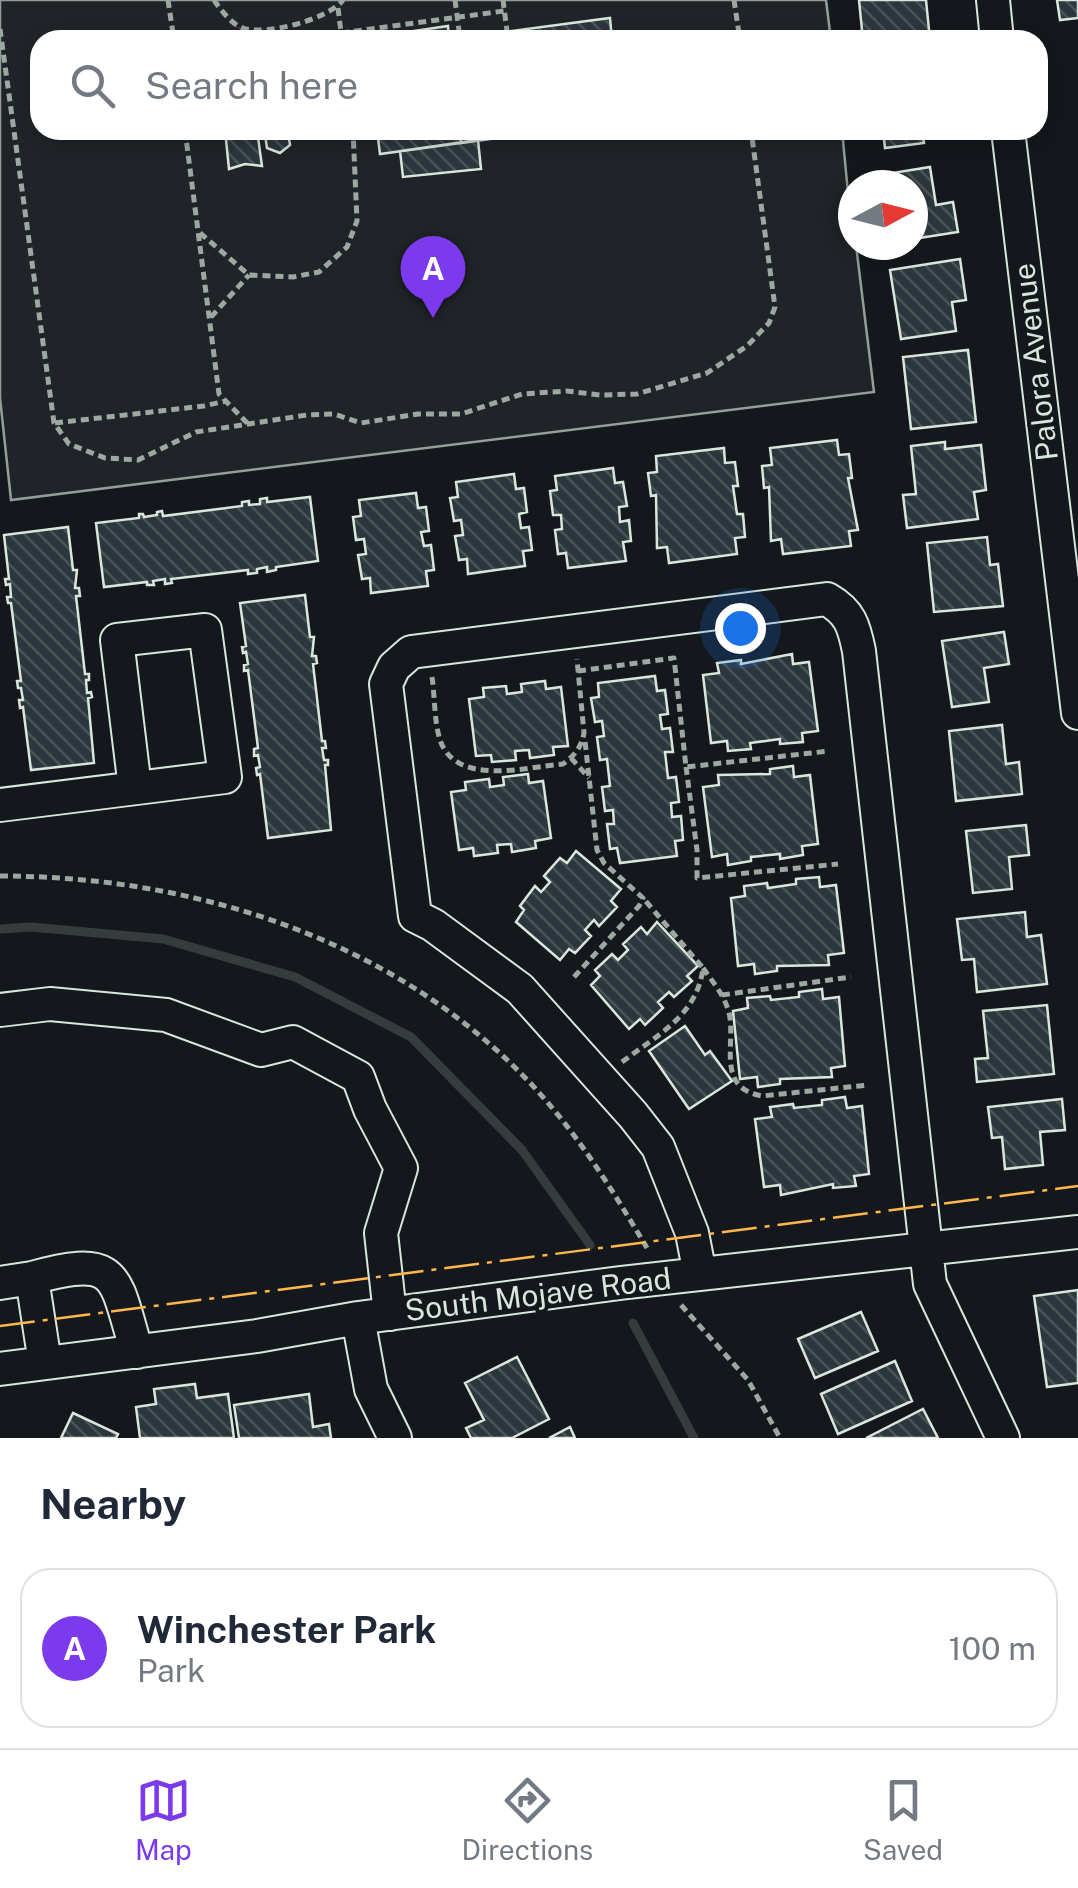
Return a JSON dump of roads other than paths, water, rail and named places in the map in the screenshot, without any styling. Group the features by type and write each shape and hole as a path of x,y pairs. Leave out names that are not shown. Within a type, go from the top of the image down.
{"street":[{"path":"992,0 996,30"},
{"name":"Palora Avenue","path":"1009,140 1078,713"},
{"path":"700,1274 692,1233 658,1147 520,989 415,916 386,684 394,667 411,652 827,599 845,610 854,625 859,651 930,1284 1004,1438"},
{"path":"0,804 135,788 226,777 205,630 117,640 135,788"},
{"path":"0,1010 50,1004 166,1016 261,1050 293,1042 358,1077 401,1168 382,1232 372,1389 394,1438"},
{"name":"South Mojave Road","path":"0,1369 664,1278 1078,1232"},
{"path":"45,1363 16,1280 81,1268 110,1276 118,1288 137,1352"}],"waterway":[{"path":"0,929 31,927 163,939 295,977 411,1037 522,1150 590,1245"},
{"path":"633,1323 694,1438"}],"place":[{"name":"Winchester Park","path":"433,318"}]}
